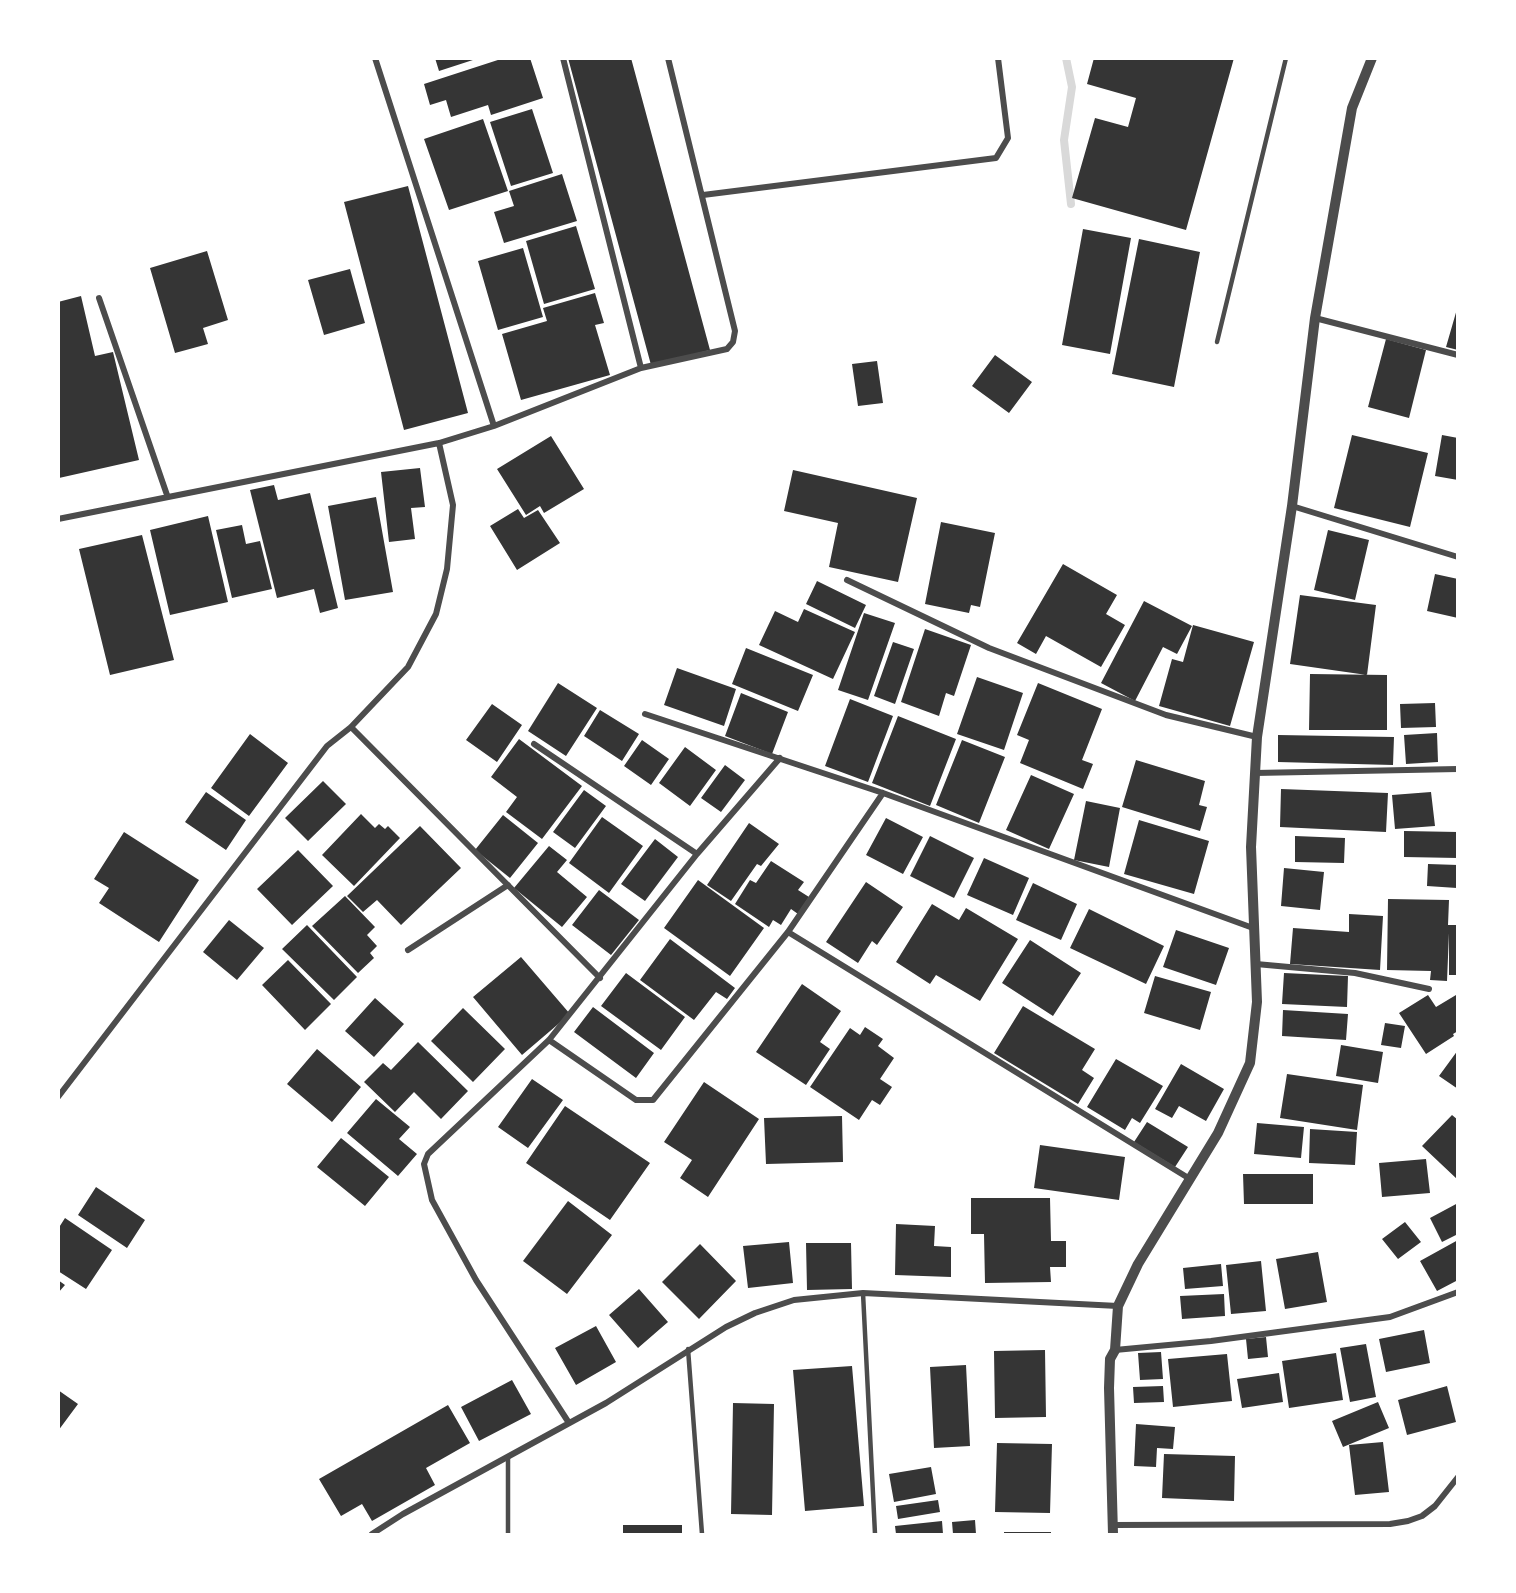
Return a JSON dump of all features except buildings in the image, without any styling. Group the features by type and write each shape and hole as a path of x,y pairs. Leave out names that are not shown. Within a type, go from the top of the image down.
{"street":[{"path":"375,58 494,426"},
{"path":"563,58 641,368"},
{"path":"58,519 167,495 440,443 494,426 641,368 727,349 733,342 735,331 668,58"},
{"path":"703,195 996,158 1005,148 1008,138 998,58"},
{"path":"1372,58 1352,108 1315,318 1292,506 1257,737 1251,847 1256,964 1255,1033 1250,1063 1218,1133 1138,1264 1118,1306 1115,1350 1110,1359 1109,1388 1113,1530 1390,1524 1422,1516 1435,1506 1458,1477"},
{"path":"99,298 167,495"},
{"path":"1315,318 1458,356"},
{"path":"58,1097 327,746 351,727 408,668 436,614 447,568 453,505 440,443"},
{"path":"1292,506 1458,557"},
{"path":"847,580 989,648 1166,715 1257,737"},
{"path":"645,714 883,793 1253,928"},
{"path":"351,727 600,978"},
{"path":"534,744 697,854"},
{"path":"569,1423 476,1280 432,1200 424,1164 428,1154 549,1040 697,854 780,758"},
{"path":"1256,773 1458,769"},
{"path":"549,1040 636,1100 646,1102 653,1100 788,932 883,793"},
{"path":"408,950 508,885"},
{"path":"788,932 1191,1179"},
{"path":"1256,964 1354,973 1429,988"},
{"path":"1115,1350 1211,1341 1390,1317 1458,1292"},
{"path":"372,1534 403,1514 606,1403 688,1349 755,1313 794,1300 863,1293 1118,1306"}],"lane":[{"path":"1217,342 1286,58"},
{"path":"863,1293 875,1534"},
{"path":"688,1349 702,1534"},
{"path":"508,1458 508,1534"}],"waterway":[{"path":"1066,58 1072,87 1064,140 1071,204"}]}
